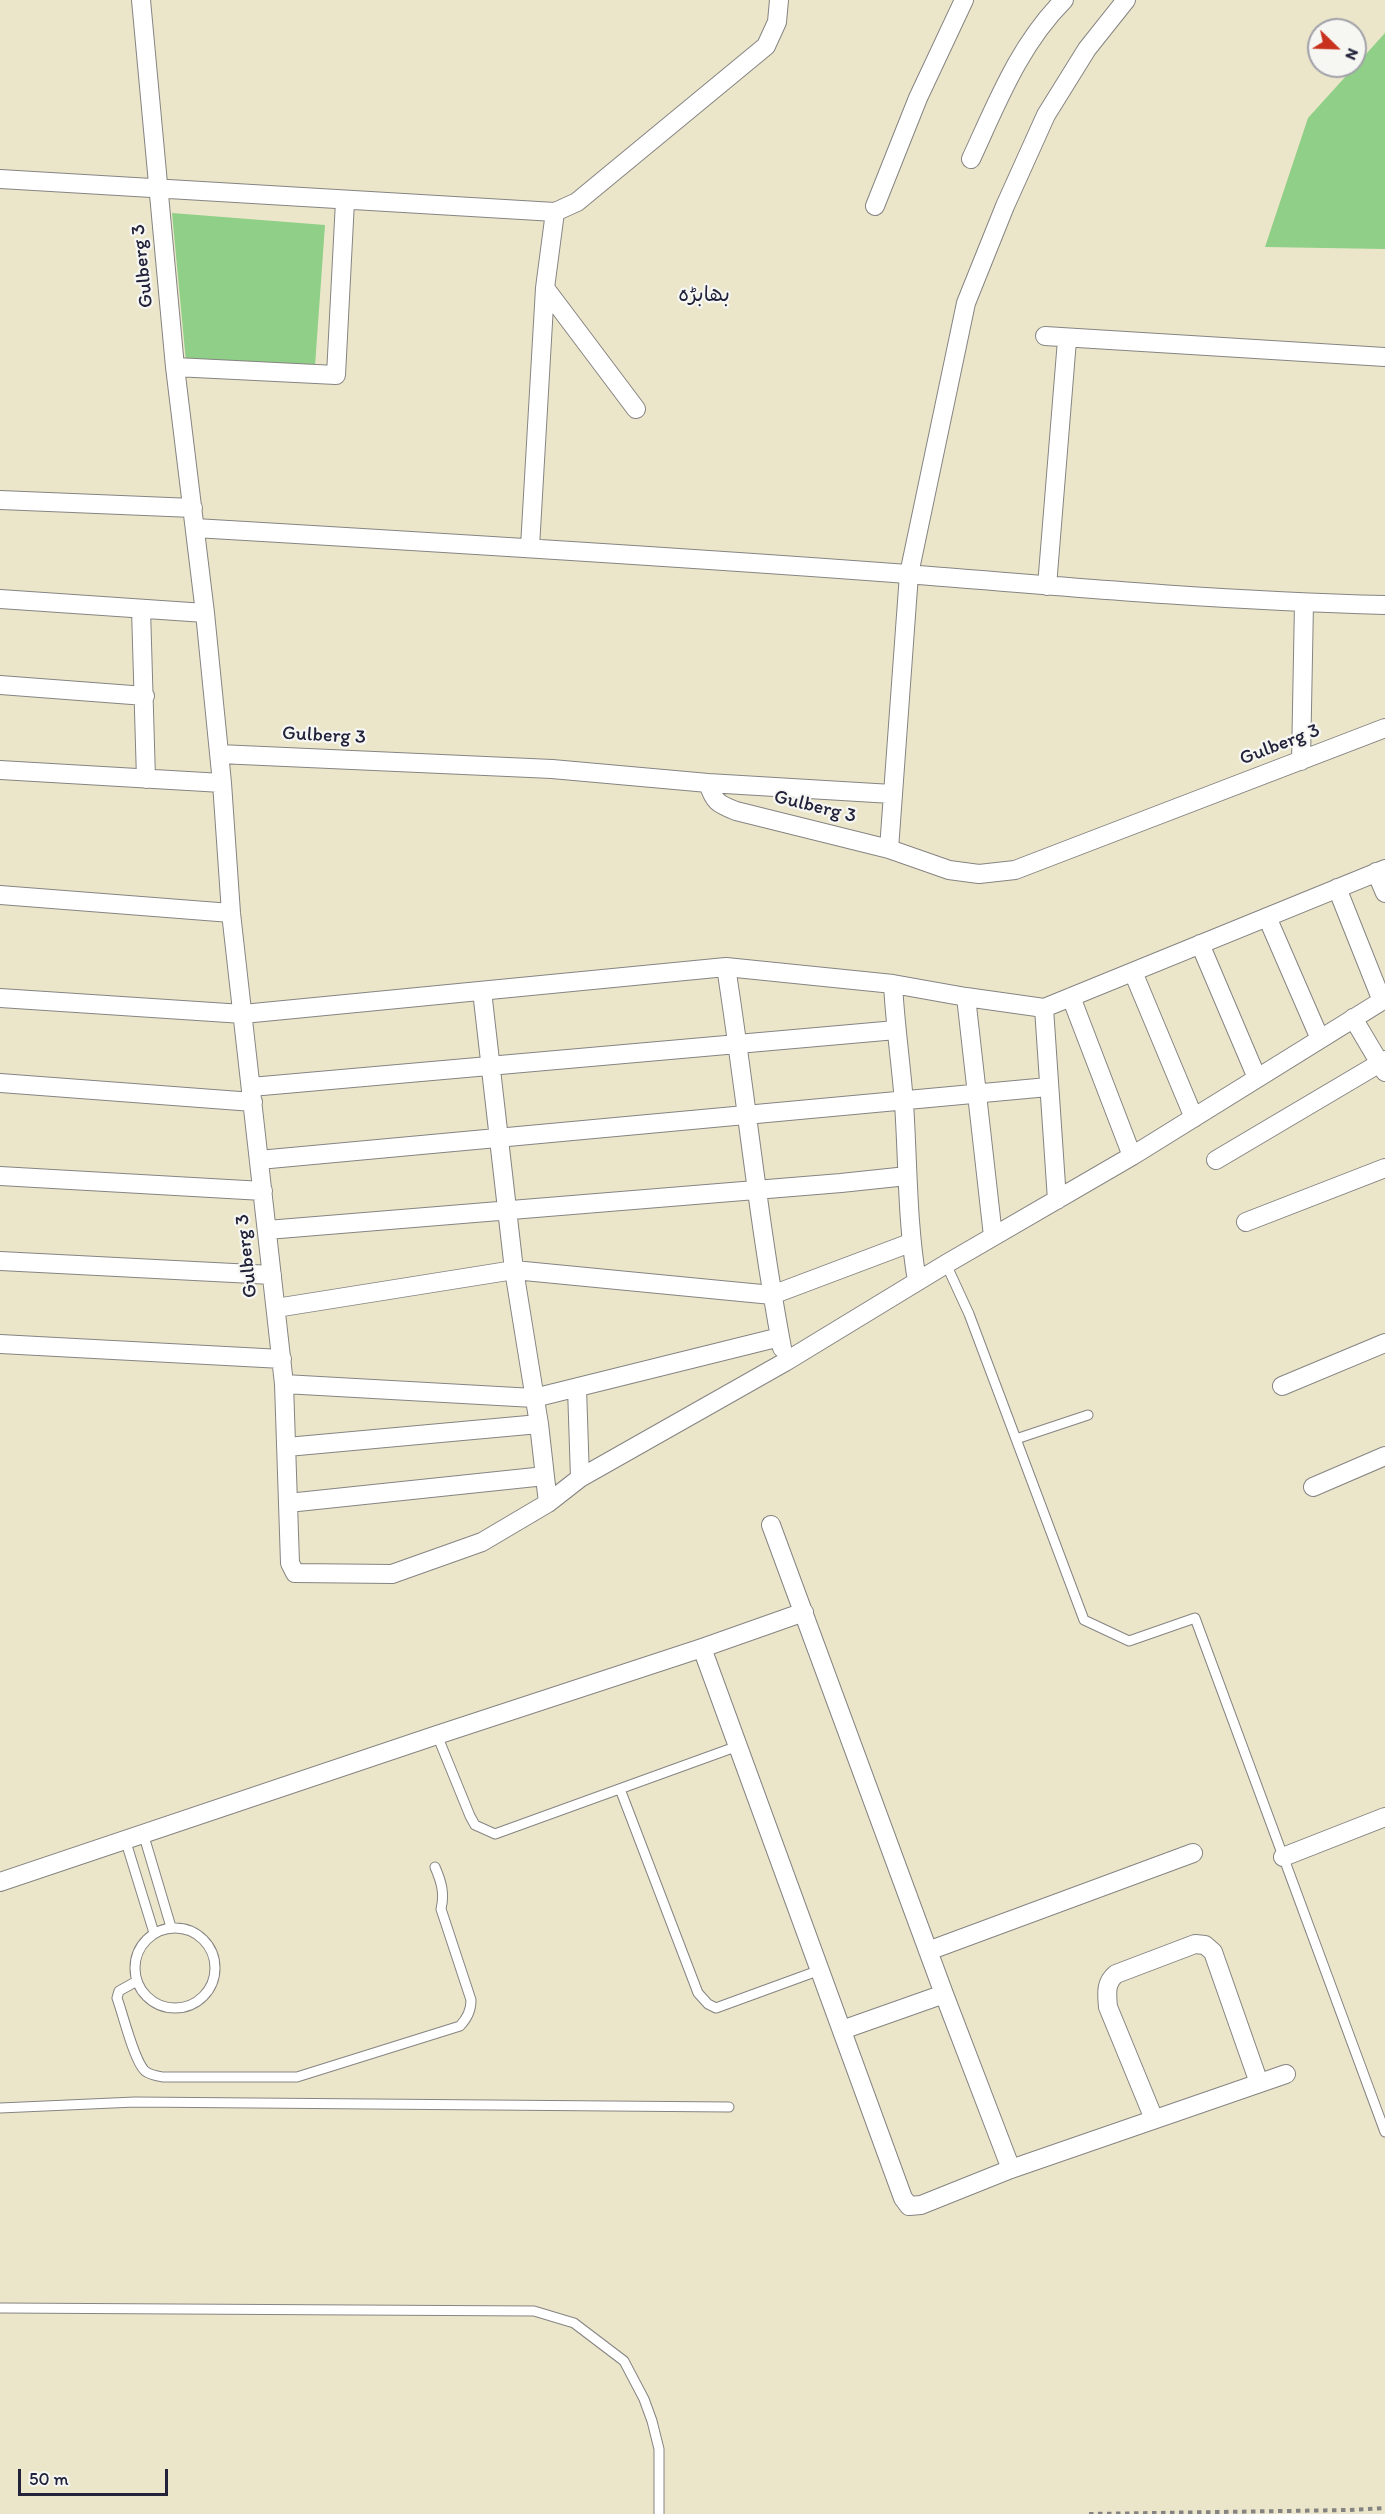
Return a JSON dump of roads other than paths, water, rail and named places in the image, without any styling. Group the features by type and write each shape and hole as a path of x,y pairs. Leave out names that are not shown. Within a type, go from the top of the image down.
{"street":[{"name":"Gulberg 3","path":"141,0 175,368 205,613 222,783 231,913 282,1359 290,1563 295,1573 392,1574 482,1542 548,1503"},
{"path":"0,179 555,212 577,201 766,46 777,22 779,0"},
{"path":"875,206 918,98 964,0"},
{"path":"971,159 1007,81 1028,43 1049,15 1064,0"},
{"path":"889,849 909,574 966,303 1005,206 1046,115 1086,49 1126,0"},
{"path":"175,368 336,375 345,201"},
{"path":"530,547 545,288 555,212"},
{"path":"545,288 636,409"},
{"path":"1045,336 1067,340 1385,357"},
{"path":"1047,586 1067,340"},
{"path":"0,500 193,508"},
{"path":"195,528 530,547 1304,603 1385,605"},
{"path":"0,599 205,613"},
{"path":"1301,761 1304,603"},
{"path":"141,609 146,779"},
{"path":"0,685 145,696"},
{"name":"Gulberg 3","path":"219,754 552,770 708,783 712,798 722,806 736,811 889,849 949,870 979,874 1015,870 1385,728"},
{"path":"0,770 222,783"},
{"path":"708,783 892,794"},
{"path":"0,998 243,1014 726,967 893,984 1044,1008 1381,870 1385,893"},
{"path":"548,1503 580,1478 785,1362 917,1281 1132,1156 1384,1000 1337,888"},
{"path":"0,895 231,913"},
{"path":"1267,917 1320,1039"},
{"path":"1200,944 1257,1078"},
{"path":"726,967 772,1295 785,1362"},
{"path":"1133,972 1194,1118"},
{"path":"893,984 904,1101 910,1243 917,1281"},
{"path":"482,991 514,1270 539,1424 548,1503"},
{"path":"966,997 993,1236"},
{"path":"1071,997 1132,1156"},
{"path":"1044,1008 1057,1200"},
{"path":"1216,1160 1384,1065 1353,1018"},
{"path":"0,1083 252,1094 490,1066 896,1030"},
{"path":"259,1160 1048,1087"},
{"path":"1245,1222 1385,1168"},
{"path":"0,1176 263,1191"},
{"path":"267,1230 907,1176"},
{"path":"276,1308 514,1270 772,1295 910,1243"},
{"path":"0,1261 272,1275"},
{"path":"284,1384 534,1398 780,1337"},
{"path":"1282,1386 1385,1343"},
{"path":"0,1344 282,1359"},
{"path":"577,1388 580,1478"},
{"path":"286,1447 539,1424"},
{"path":"1313,1487 1385,1456"},
{"path":"288,1503 545,1476"},
{"path":"771,1525 1011,2169"},
{"path":"0,1882 804,1612"},
{"path":"702,1648 903,2198 909,2206 921,2205 1011,2169 1286,2074"},
{"path":"1283,1857 1385,1817"},
{"path":"928,1951 1193,1853"},
{"path":"1154,2119 1108,2007 1109,1980 1116,1974 1195,1944 1205,1945 1213,1952 1259,2083"},
{"path":"842,2030 944,1994"}],"lane":[{"path":"946,1264 969,1314 1084,1620 1129,1641 1195,1618 1385,2132"},
{"path":"1016,1439 1088,1415"},
{"path":"437,1735 475,1825 495,1834 738,1746"},
{"path":"620,1789 698,1993 708,2004 716,2008 820,1970"},
{"path":"143,1833 171,1927"},
{"path":"125,1839 154,1934"},
{"path":"137,1981 119,1991 117,1998 144,2070 151,2075 163,2077 297,2077 460,2026 467,2018 471,2000 441,1909 444,1898 441,1881 435,1867"},
{"path":"171,1927 193,1932 210,1947 215,1961 215,1976 209,1990 192,2004 170,2008 156,2004 144,1994 137,1981 135,1968 137,1954 144,1942 154,1934 171,1927"},
{"path":"0,2108 135,2102 729,2107"},
{"path":"0,2308 534,2311 574,2323 624,2361 644,2399 659,2449 659,2514"}],"district":[{"name":"بھابڑہ","path":"704,296"}]}
